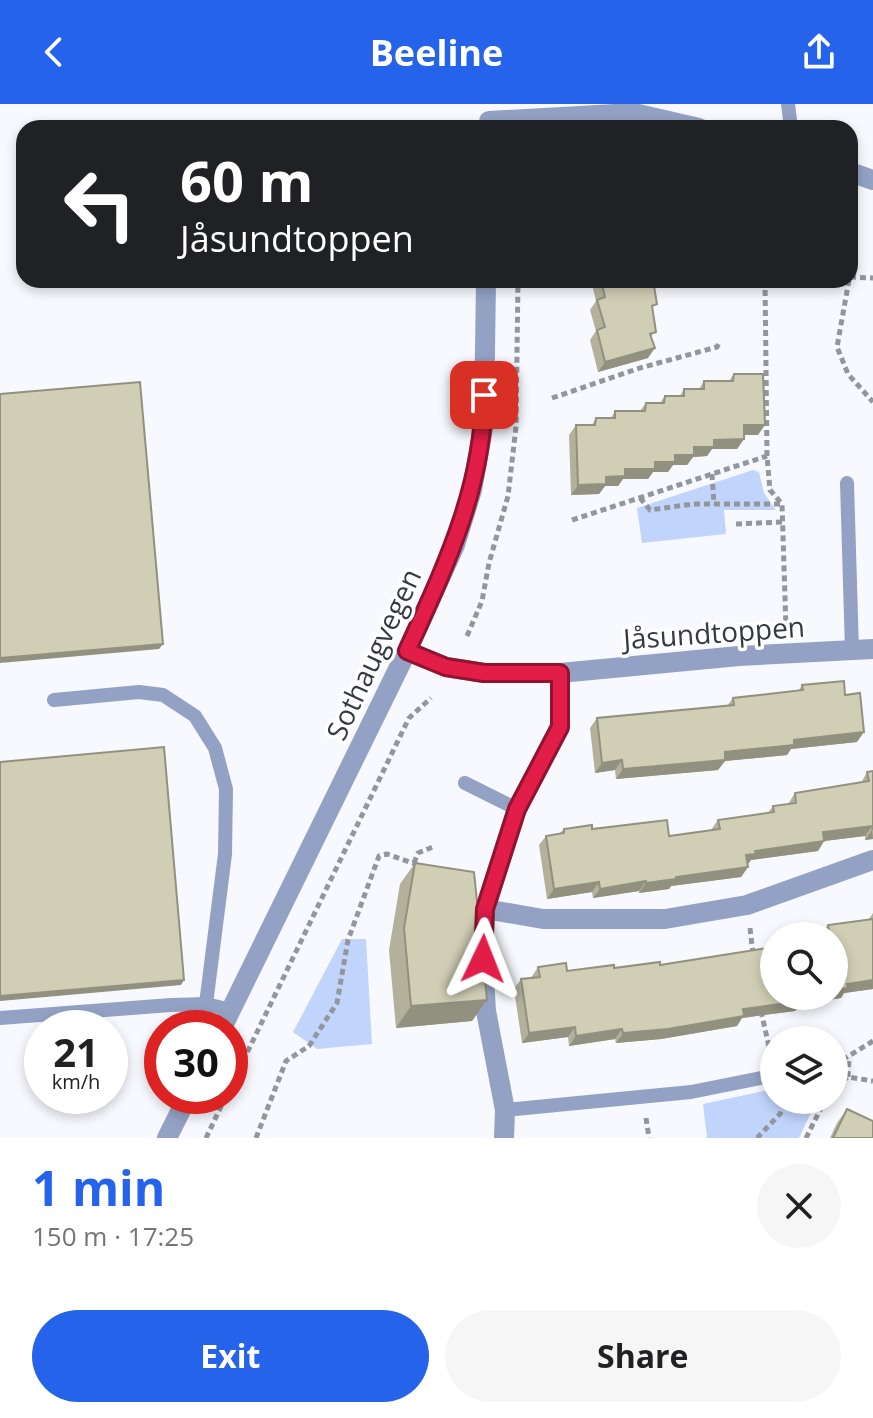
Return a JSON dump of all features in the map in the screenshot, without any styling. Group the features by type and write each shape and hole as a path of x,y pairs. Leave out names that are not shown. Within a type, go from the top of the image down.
{"street":[{"path":"595,104 664,120"},
{"path":"488,118 633,113"},
{"name":"Sothaugvegen","path":"231,1010 407,651 455,545 472,490 484,423 486,288"},
{"name":"Jåsundtoppen","path":"407,651 446,667 484,673 560,673 863,649"},
{"path":"504,1138 505,1110 486,1011 483,959 485,909 517,809 560,727 560,673"},
{"path":"485,909 543,919 665,919 747,905 873,860"},
{"path":"167,1138 179,1114"}],"lane":[{"path":"847,483 863,649"},
{"path":"54,700 139,692 163,695 195,716 215,748 226,789 225,854 206,1004"},
{"path":"465,783 517,809"},
{"path":"0,1018 206,1004 214,1010"},
{"path":"505,1110 691,1092 760,1078"}],"path":[{"path":"765,288 767,456 770,490 782,504 786,654"},
{"path":"847,288 837,347 848,374 873,402"},
{"path":"552,398 640,368 717,347 720,341"},
{"path":"572,520 767,456"},
{"path":"712,474 714,504"},
{"path":"640,498 650,510 714,504 782,504"},
{"path":"736,524 782,522"},
{"path":"248,1051 409,718 431,698"},
{"path":"414,863 418,853 435,846"},
{"path":"256,1138 286,1061 309,1046 337,1003 348,940 379,856 387,854 424,867"},
{"path":"748,915 754,966"},
{"path":"761,1010 765,1026"},
{"path":"873,1041 849,1057 848,1077 873,1081"},
{"path":"206,1138 217,1114"},
{"path":"757,1138 780,1114"},
{"path":"806,1138 818,1114"}],"shaded area":[{"path":"753,470 759,472 764,493 776,510 724,510 726,534 642,543 637,508"},
{"path":"342,939 366,939 372,1044 317,1049 293,1032"},
{"path":"760,1092 760,1114 810,1114 799,1138 707,1138 703,1104"}],"building":[{"path":"603,288 654,288 657,304 652,306 656,332 650,334 655,348 605,362 597,330 605,327 597,300 605,297"},
{"path":"734,374 763,374 765,425 744,425 744,439 714,440 714,447 694,447 694,455 675,455 675,462 655,462 655,469 625,469 625,476 606,477 606,484 578,485 576,425 595,425 596,418 615,418 615,411 645,411 646,403 664,403 665,396 684,396 684,389 704,389 704,381 733,381"},
{"path":"140,382 163,644 0,658 0,394"},
{"path":"844,681 845,695 860,693 864,732 794,740 794,745 725,752 725,760 623,769 622,760 602,763 597,718 734,705 733,698 803,690 802,685"},
{"path":"164,747 184,980 0,996 0,762"},
{"path":"873,771 873,830 872,826 823,832 824,841 755,851 756,854 746,855 748,867 600,889 599,882 554,889 546,836 564,833 564,829 592,825 592,829 667,820 669,836 720,829 718,820 774,812 773,806 796,803 795,793 869,781 867,772"},
{"path":"415,863 474,872 487,1000 411,1006 404,928"},
{"path":"873,919 873,980 848,984 848,922"},
{"path":"760,949 760,1007 743,1009 744,1016 668,1029 623,1033 622,1029 576,1036 575,1027 529,1033 521,979 540,977 538,967 566,963 567,971 660,962 660,965"},
{"path":"848,1109 873,1121 873,1138 833,1138"}],"route":[{"path":"483,959 485,909 517,809 560,727 560,673 484,673 446,667 407,651 455,545 472,490 484,423 484,395"}]}
